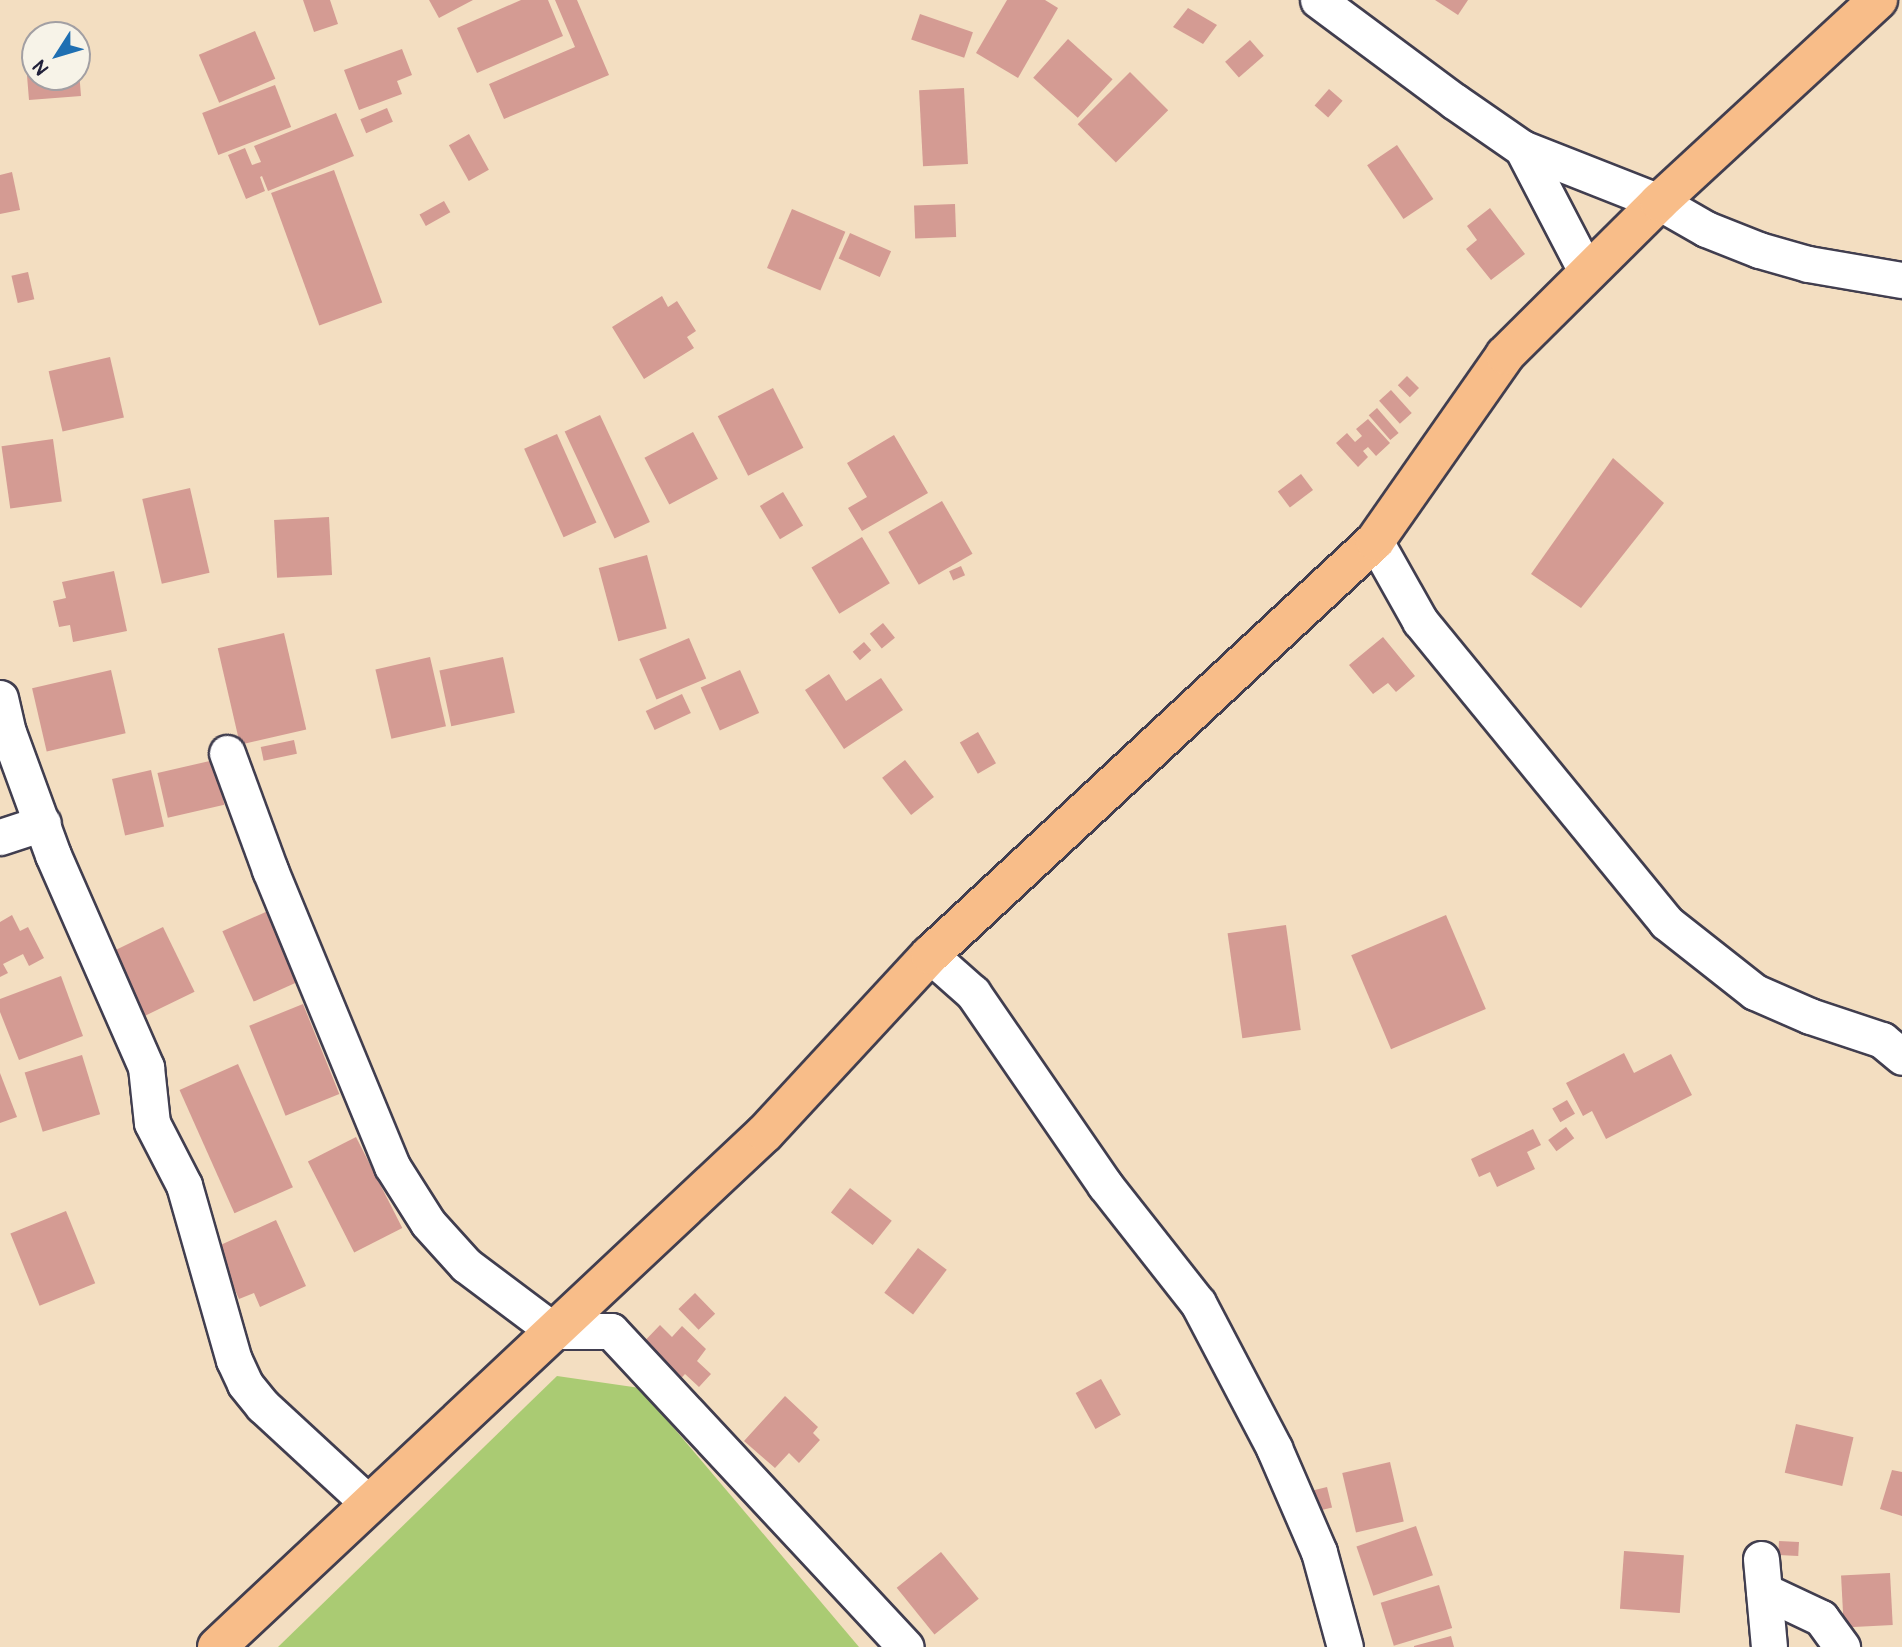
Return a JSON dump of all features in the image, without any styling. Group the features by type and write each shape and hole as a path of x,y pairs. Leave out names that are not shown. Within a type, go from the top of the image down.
{"main road":[{"path":"217,1647 765,1133 930,955 1376,541 1505,355 1659,202 1878,0"}],"street":[{"path":"1318,0 1522,148 1659,202 1706,229 1759,250 1808,264 1902,280"},
{"path":"1522,148 1587,273"},
{"path":"1376,541 1420,621 1666,922 1755,992 1810,1016 1882,1040 1902,1057"},
{"path":"0,698 8,732 53,855 146,1067 152,1123 184,1185 234,1360 245,1384 263,1406 368,1503"},
{"path":"227,753 270,870 392,1166 428,1223 466,1265 554,1331 611,1331 906,1647"},
{"path":"0,837 43,823"},
{"path":"930,955 973,993 1105,1185 1198,1303 1274,1448 1319,1552 1345,1647"},
{"path":"1769,1647 1762,1575 1821,1618 1842,1647"}],"green space":[{"path":"557,1376 640,1388 859,1647 278,1647"}],"building":[{"path":"303,0 330,0 338,24 314,32"},
{"path":"429,0 473,0 439,18"},
{"path":"521,0 548,0 563,36 477,73 457,28"},
{"path":"555,0 577,0 609,75 504,119 489,84 575,47"},
{"path":"1007,0 1045,0 1058,8 1018,78 976,53"},
{"path":"1435,0 1468,0 1458,15"},
{"path":"1188,8 1217,25 1203,44 1173,27"},
{"path":"920,14 973,32 964,58 911,40"},
{"path":"255,31 275,79 219,103 199,55"},
{"path":"1068,39 1113,79 1078,118 1033,78"},
{"path":"1250,40 1264,56 1239,77 1225,62"},
{"path":"402,49 412,75 397,81 402,94 359,110 344,70"},
{"path":"1130,72 1168,110 1116,163 1078,124"},
{"path":"275,85 291,127 218,155 202,113"},
{"path":"964,88 968,164 923,166 919,90"},
{"path":"1329,89 1343,101 1328,117 1315,106"},
{"path":"28,91 81,91 81,96 29,100"},
{"path":"387,108 393,122 366,133 360,119"},
{"path":"336,113 354,156 268,191 262,176 260,177 265,191 246,199 228,155 245,148 252,165 261,162 254,146"},
{"path":"469,134 489,170 469,181 449,145"},
{"path":"1397,145 1433,199 1404,219 1367,165"},
{"path":"334,170 382,302 319,325 271,193"},
{"path":"12,172 20,210 0,214 0,175"},
{"path":"444,201 450,212 426,226 420,215"},
{"path":"955,204 956,237 915,238 914,205"},
{"path":"1490,208 1525,254 1491,280 1466,249 1477,240 1467,226"},
{"path":"792,209 845,232 820,291 767,268"},
{"path":"850,233 891,251 880,277 839,259"},
{"path":"28,272 34,299 18,303 11,276"},
{"path":"662,296 668,307 677,301 696,331 687,337 694,348 644,379 612,327"},
{"path":"110,357 124,417 63,432 49,371"},
{"path":"1407,376 1419,388 1410,397 1398,385"},
{"path":"773,388 803,448 748,476 718,416"},
{"path":"1391,390 1412,413 1400,424 1379,401"},
{"path":"1377,408 1399,433 1390,440 1369,415"},
{"path":"600,415 650,522 615,538 565,431"},
{"path":"1368,419 1390,443 1376,456 1368,447 1363,451 1368,457 1358,467 1336,443 1347,433 1355,442 1362,436 1356,429"},
{"path":"693,432 718,479 669,505 644,458"},
{"path":"557,434 596,523 564,537 524,449"},
{"path":"894,435 928,493 862,531 848,508 867,497 847,463"},
{"path":"53,439 62,501 10,509 2,446"},
{"path":"1613,458 1664,503 1581,608 1531,574"},
{"path":"1301,474 1313,490 1290,507 1278,491"},
{"path":"190,488 210,573 162,584 142,499"},
{"path":"783,492 803,525 780,539 760,506"},
{"path":"942,501 972,554 919,585 888,532"},
{"path":"329,517 332,575 277,578 274,520"},
{"path":"862,537 890,583 839,614 811,567"},
{"path":"647,555 667,628 618,641 599,568"},
{"path":"961,566 965,575 953,580 949,571"},
{"path":"114,571 127,631 73,642 70,625 59,627 53,601 66,598 62,582"},
{"path":"883,623 895,638 882,648 870,634"},
{"path":"284,633 306,729 240,745 218,648"},
{"path":"1383,637 1415,676 1396,692 1388,683 1373,694 1349,665"},
{"path":"689,638 706,679 656,700 639,659"},
{"path":"864,642 871,650 860,660 853,652"},
{"path":"430,657 446,726 391,739 375,670"},
{"path":"503,657 515,713 451,726 439,671"},
{"path":"111,670 126,733 47,752 32,688"},
{"path":"740,670 759,713 720,730 701,687"},
{"path":"829,674 846,701 881,678 903,710 844,749 805,690"},
{"path":"682,694 691,713 655,730 646,711"},
{"path":"978,732 996,763 978,774 960,742"},
{"path":"294,740 297,754 264,761 261,747"},
{"path":"214,760 224,805 168,818 157,773"},
{"path":"905,760 934,797 911,815 882,778"},
{"path":"151,770 164,827 125,836 112,779"},
{"path":"279,906 310,976 254,1002 222,931"},
{"path":"12,915 20,931 28,927 44,958 29,966 23,954 3,964 8,973 0,977 0,922"},
{"path":"1446,915 1486,1009 1391,1049 1351,955"},
{"path":"1286,925 1301,1030 1242,1038 1228,933"},
{"path":"163,927 195,992 145,1016 114,951"},
{"path":"61,976 83,1036 19,1060 0,1012 0,999"},
{"path":"303,1004 339,1094 286,1116 249,1026"},
{"path":"1624,1053 1634,1073 1671,1054 1692,1095 1606,1139 1592,1111 1583,1116 1566,1083"},
{"path":"82,1055 100,1114 43,1132 25,1073"},
{"path":"238,1064 293,1187 234,1213 180,1090"},
{"path":"0,1073 17,1117 0,1123"},
{"path":"1567,1100 1575,1114 1560,1122 1552,1108"},
{"path":"1566,1127 1574,1138 1556,1151 1548,1140"},
{"path":"1533,1129 1541,1145 1527,1152 1535,1169 1497,1187 1490,1172 1479,1177 1471,1159"},
{"path":"356,1137 402,1228 354,1252 308,1162"},
{"path":"850,1188 892,1221 873,1245 831,1212"},
{"path":"66,1211 95,1283 40,1306 10,1233"},
{"path":"276,1220 306,1286 260,1307 254,1293 239,1299 216,1247"},
{"path":"918,1248 947,1270 913,1314 884,1293"},
{"path":"695,1293 715,1314 699,1330 678,1309"},
{"path":"660,1325 672,1337 682,1326 706,1349 697,1361 711,1374 699,1387 685,1374 675,1385 637,1349"},
{"path":"1101,1379 1121,1415 1096,1429 1076,1393"},
{"path":"785,1396 818,1427 813,1433 820,1440 799,1463 789,1453 775,1468 744,1441"},
{"path":"1796,1424 1853,1437 1842,1486 1785,1473"},
{"path":"1390,1462 1404,1521 1356,1532 1342,1473"},
{"path":"1892,1470 1902,1472 1902,1516 1880,1509"},
{"path":"1327,1487 1332,1507 1313,1512 1308,1492"},
{"path":"1416,1526 1433,1575 1373,1596 1356,1547"},
{"path":"1779,1541 1799,1542 1798,1556 1778,1555"},
{"path":"1624,1551 1684,1555 1680,1613 1620,1609"},
{"path":"941,1552 979,1599 934,1635 897,1588"},
{"path":"1890,1573 1893,1625 1844,1627 1841,1576"},
{"path":"1439,1585 1452,1628 1394,1646 1381,1603"},
{"path":"1451,1636 1454,1647 1414,1647 1414,1646"}]}
